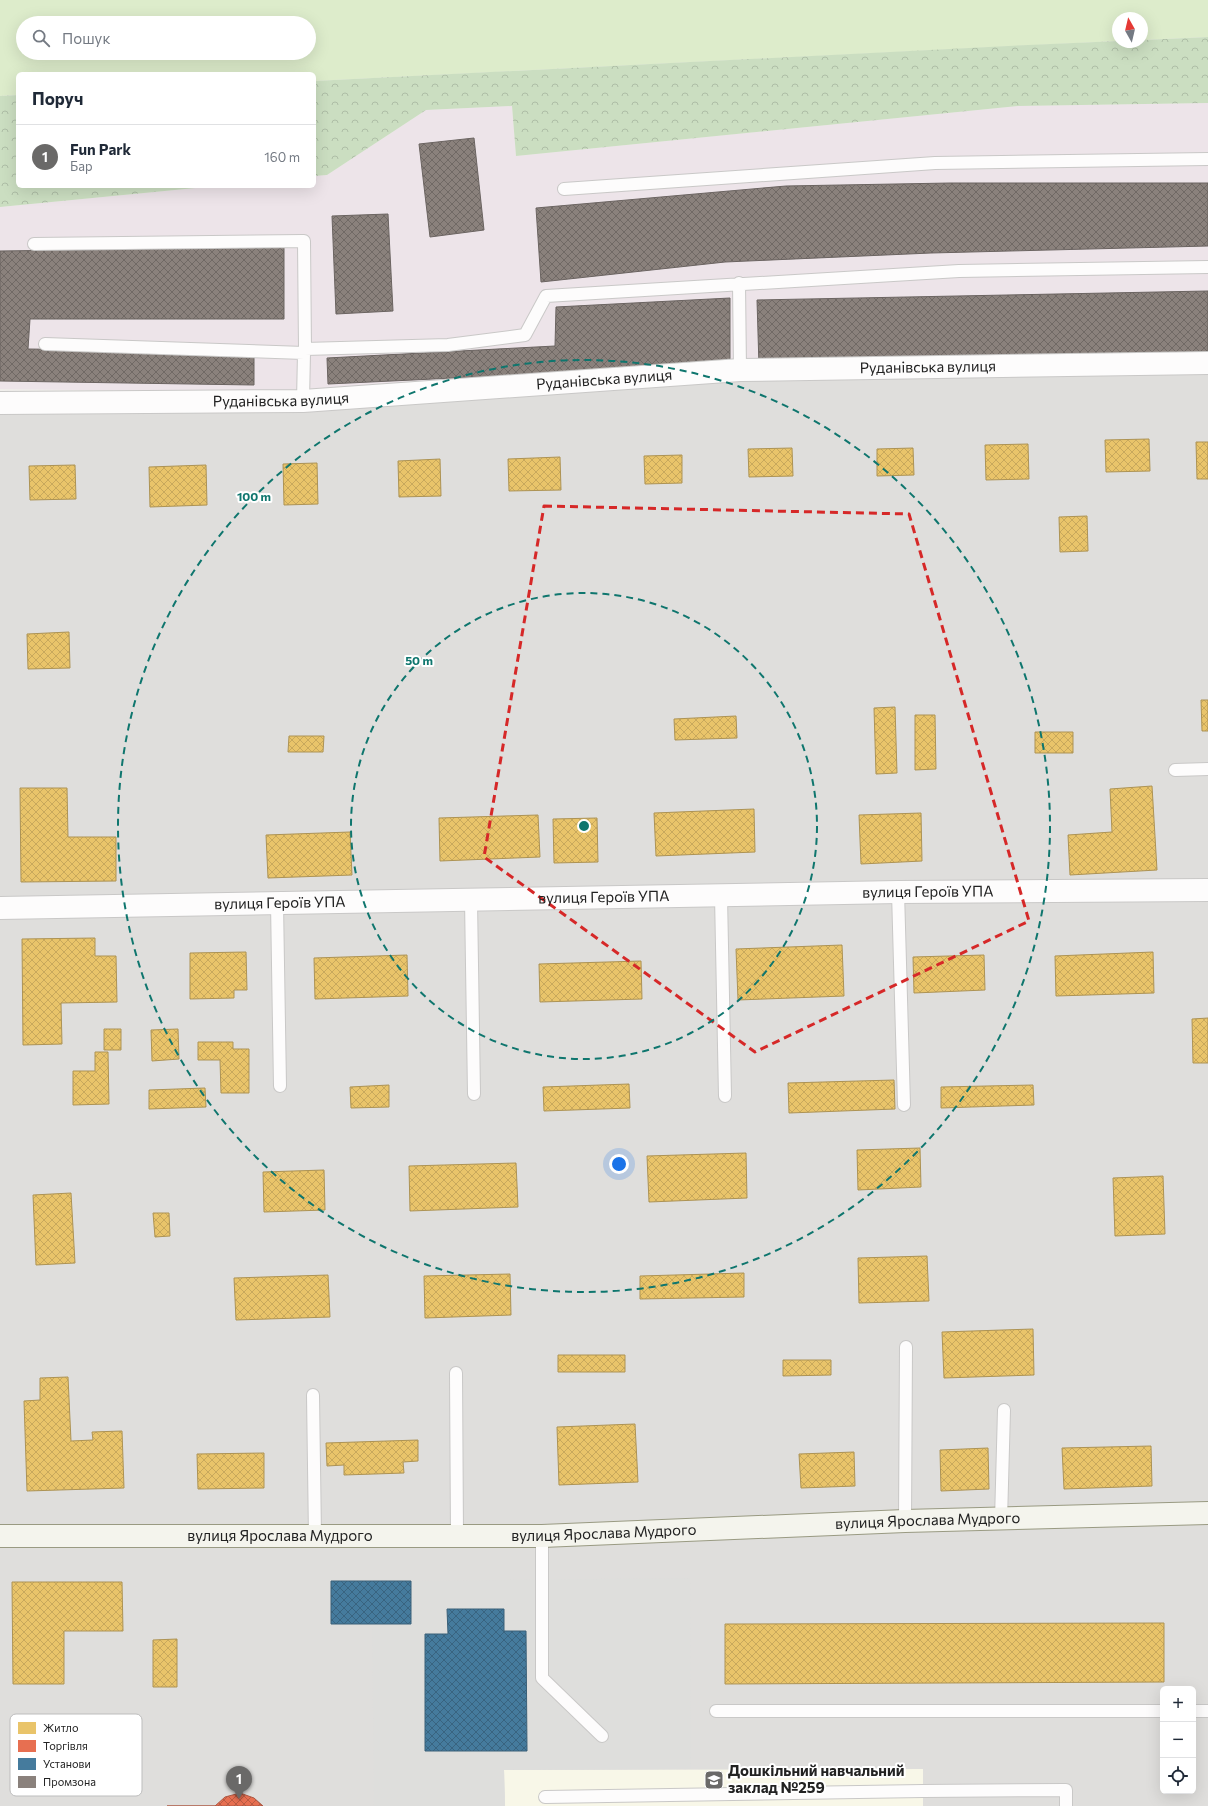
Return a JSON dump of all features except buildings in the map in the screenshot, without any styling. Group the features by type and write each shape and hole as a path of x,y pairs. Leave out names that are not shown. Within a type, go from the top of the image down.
{"street":[{"name":"Руданівська вулиця","path":"0,403 303,401 740,370 1208,363"},
{"name":"вулиця Героїв УПА","path":"0,908 898,892 1208,890"},
{"name":"вулиця Ярослава Мудрого","path":"0,1536 542,1536 905,1521 1001,1520 1208,1513"}],"lane":[{"path":"564,189 935,163 1208,160"},
{"path":"34,244 304,241 303,401"},
{"path":"45,344 304,351 448,345 525,335 546,296 959,270 1208,267"},
{"path":"740,283 740,370"},
{"path":"1175,770 1208,770"},
{"path":"898,892 904,1105"},
{"path":"721,896 725,1096"},
{"path":"470,900 474,1094"},
{"path":"277,903 280,1086"},
{"path":"905,1521 906,1347"},
{"path":"456,1373 457,1536"},
{"path":"313,1395 315,1536"},
{"path":"1001,1520 1004,1410"},
{"path":"542,1536 542,1678 602,1736"},
{"path":"716,1711 1160,1711"},
{"path":"1196,1711 1208,1711"},
{"path":"545,1797 1066,1790 1066,1806"}],"highlighted area":[{"path":"544,506 909,514 1029,921 755,1052 484,857"}],"shaded area":[{"path":"1208,103 1208,359 737,367 246,392 0,389 0,207 195,188 316,188 316,176 327,175 426,110 512,106 516,156 1018,106"},
{"path":"1208,363 1208,1806 0,1806 0,403 303,401 740,370"},
{"path":"690,1578 691,1769 504,1770 505,1806 374,1806 372,1624 411,1624 411,1581"},
{"name":"Дошкільний навчальний заклад №259","path":"923,1769 923,1806 505,1806 504,1770"}],"green space":[{"path":"0,0 1208,0 1208,37 1148,40 1148,12 1112,12 1112,41 316,81 316,72 16,72 16,95 0,96"},
{"path":"1208,37 1208,103 1018,106 516,156 512,106 426,110 327,175 316,176 316,81 1112,41 1112,48 1148,48 1148,40"},
{"path":"16,95 16,188 195,188 0,207 0,96"}],"place":[{"name":"Дошкільний навчальний заклад №259","path":"714,1780"},
{"name":"Fun Park","path":"239,1799"}]}
